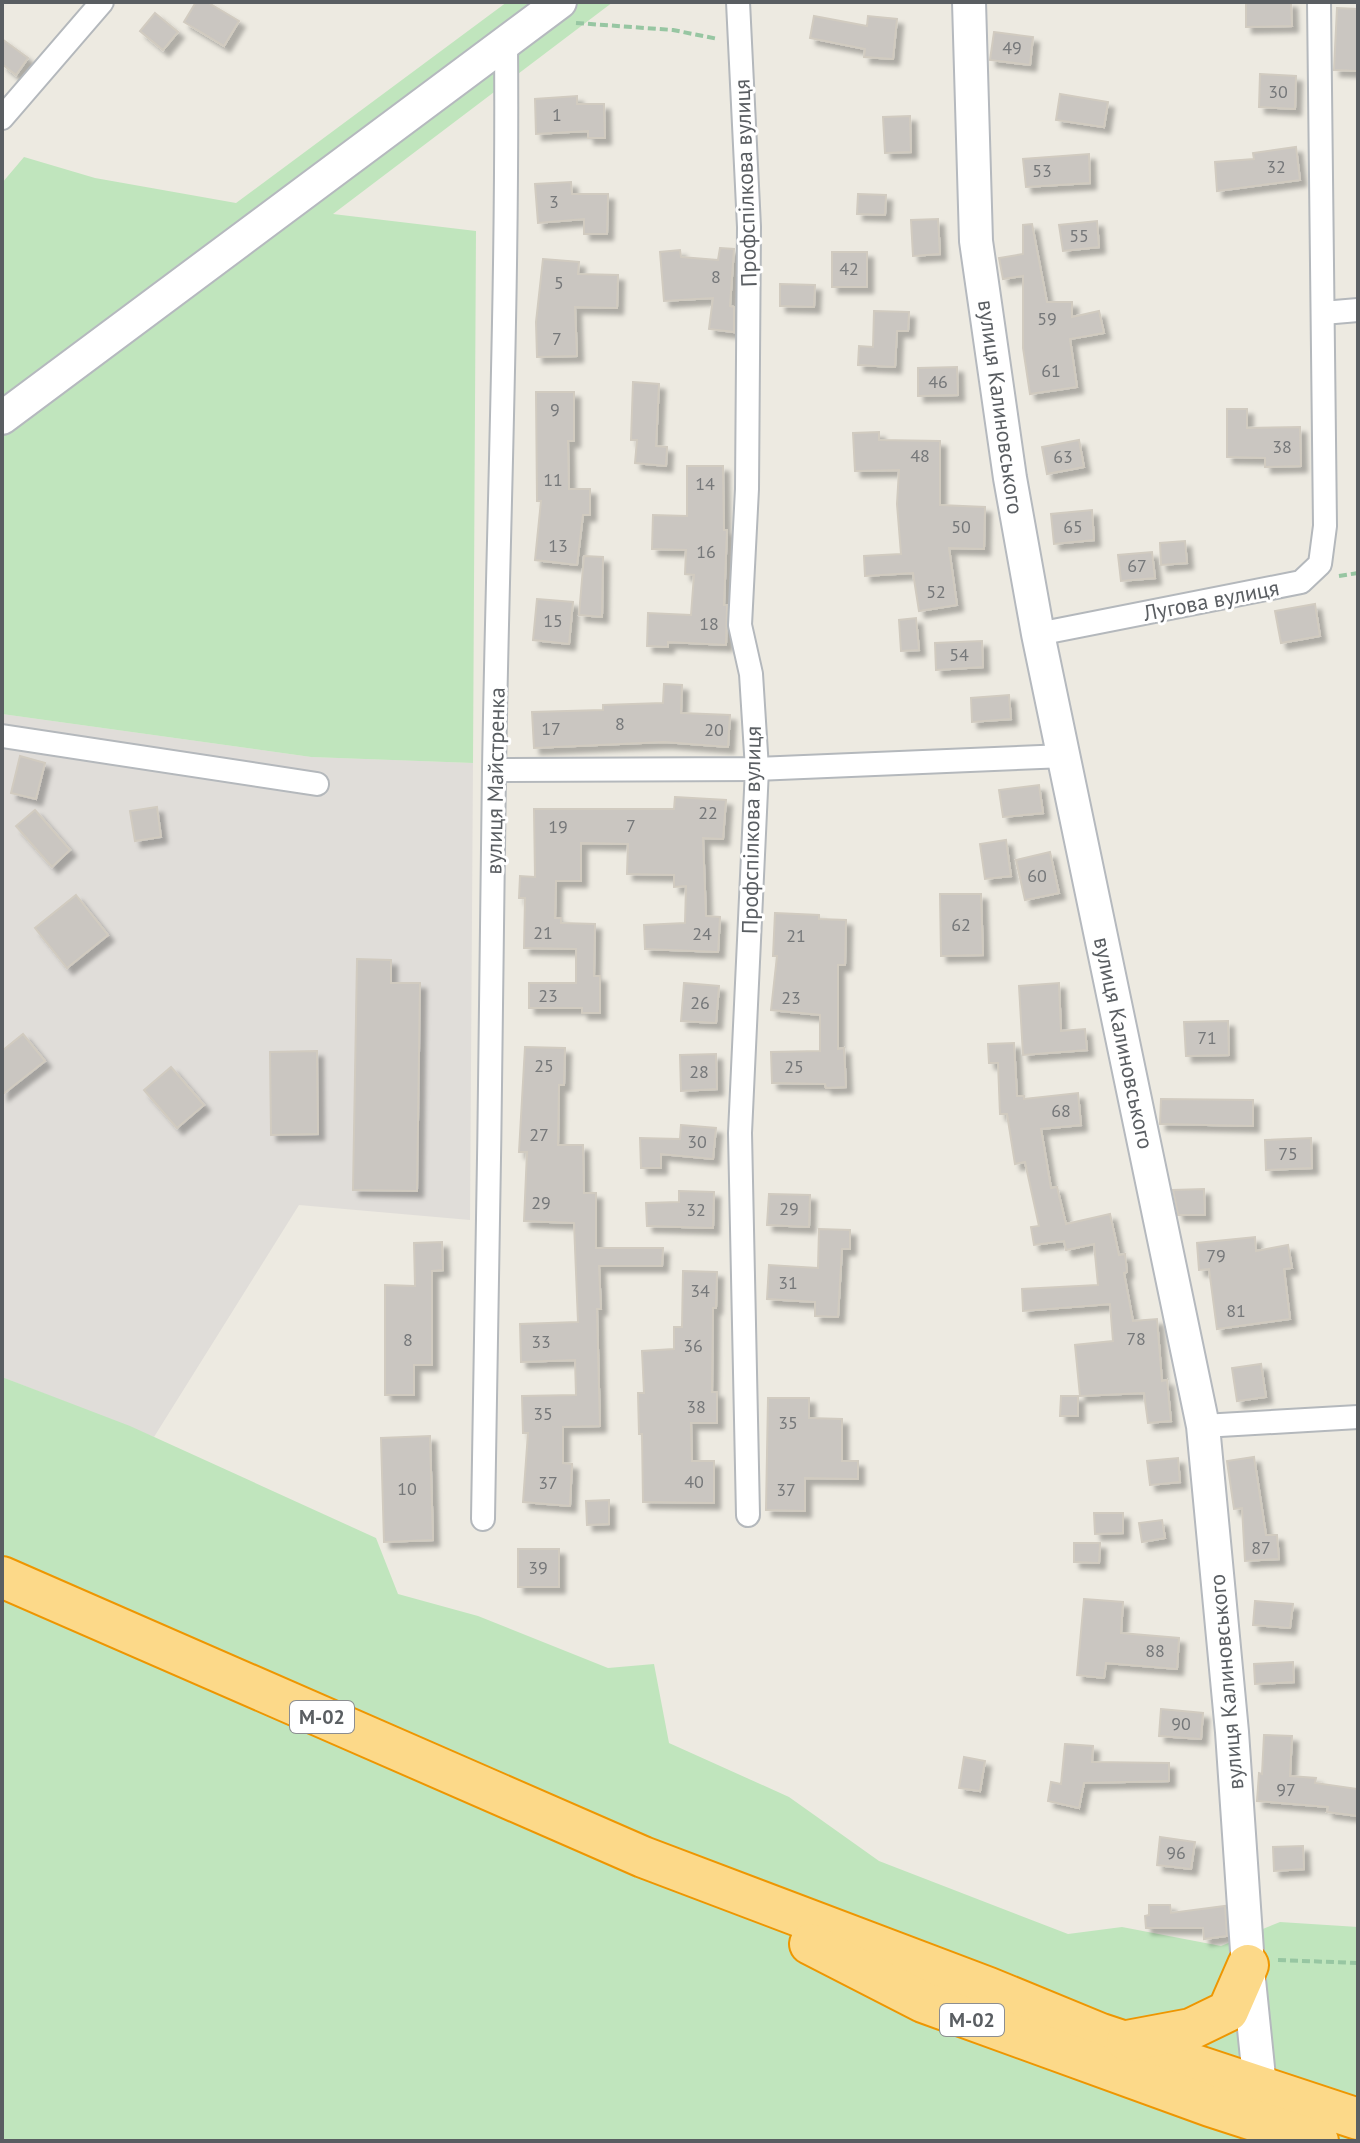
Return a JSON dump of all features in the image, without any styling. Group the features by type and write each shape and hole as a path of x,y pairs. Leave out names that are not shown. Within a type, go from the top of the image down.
{"highway":[{"name":"М-02","path":"2,1577 643,1857 1123,2041 1358,2119"},
{"name":"М-02","path":"643,1857 923,2002 1210,2106 1318,2141"},
{"path":"1123,2041 1191,2029 1228,2011 1248,1965"}],"main road":[{"path":"2,418 560,2"},
{"name":"вулиця Калиновського","path":"969,2 976,241 1010,478 1038,634 1203,1426 1232,1732 1260,2087"}],"street":[{"path":"2,118 102,2"},
{"name":"Профспілкова вулиця","path":"738,2 749,227 747,489 740,625 751,674 757,769 740,1133 748,1515"},
{"name":"Лугова вулиця","path":"1038,634 1301,582 1320,564 1325,526 1319,2"},
{"name":"вулиця Майстренка","path":"483,1519 489,1276 494,770 507,202 506,43"},
{"path":"1323,313 1358,310"},
{"path":"2,736 317,784"},
{"path":"494,770 757,769 1065,756"},
{"path":"1203,1426 1358,1417"}],"path":[{"path":"532,23 561,22 673,30 740,43"},
{"path":"1248,1965 1277,1960 1358,1963"}],"shaded area":[{"path":"2,714 311,757 473,763 470,1220 299,1205 154,1437 2,1377"}],"green space":[{"path":"507,2 613,2 333,214 476,231 473,763 311,757 2,714 2,183 24,157 95,178 236,203"},
{"path":"2,1377 130,1426 376,1538 398,1594 478,1616 608,1668 654,1664 669,1743 789,1797 879,1861 1068,1934 1122,1927 1221,1946 1280,1922 1358,1927 1358,2141 2,2141"}],"building":[{"path":"196,2 207,2 239,21 224,46 184,22"},
{"path":"1246,2 1291,2 1292,26 1246,27"},
{"path":"1337,8 1358,9 1358,71 1334,70"},
{"path":"155,13 178,32 163,50 140,31"},
{"path":"814,16 867,26 868,16 897,19 893,59 864,57 865,49 810,38"},
{"path":"994,32 1033,37 1030,65 990,60"},
{"path":"2,39 28,58 16,75 2,64"},
{"path":"1260,74 1296,76 1295,109 1259,107"},
{"path":"1060,94 1108,102 1104,127 1056,120"},
{"path":"577,96 577,104 604,104 605,138 588,138 588,131 536,134 535,99"},
{"path":"910,116 911,152 885,153 883,117"},
{"path":"1296,147 1300,180 1217,191 1215,162 1254,159 1253,153"},
{"path":"1089,154 1090,183 1026,187 1023,159"},
{"path":"571,182 572,194 608,194 607,234 584,234 584,219 538,223 535,184"},
{"path":"858,194 886,195 885,215 857,214"},
{"path":"938,219 940,254 913,256 911,220"},
{"path":"1097,221 1099,247 1063,251 1059,225"},
{"path":"1032,224 1047,302 1072,302 1072,317 1099,311 1104,333 1070,339 1077,387 1030,394 1023,348 1023,276 1003,279 999,258 1023,254 1023,225"},
{"path":"720,248 734,249 730,306 734,307 734,332 709,329 713,298 664,301 660,252 680,250 681,257 718,260"},
{"path":"832,252 867,252 867,287 832,287"},
{"path":"543,259 579,262 578,274 618,275 617,308 575,307 577,356 537,357 536,322"},
{"path":"780,284 815,285 814,307 780,306"},
{"path":"874,311 909,312 908,331 897,331 895,367 858,365 859,346 873,347"},
{"path":"957,367 958,395 918,396 918,368"},
{"path":"633,382 659,384 656,446 667,447 666,466 635,463 637,440 631,440"},
{"path":"536,392 574,392 574,441 568,441 569,489 590,489 590,515 583,515 577,565 535,560 541,501 537,501"},
{"path":"1227,409 1247,409 1247,428 1300,427 1301,466 1265,467 1265,458 1227,457"},
{"path":"879,432 879,440 940,441 940,505 985,507 984,549 949,548 957,605 919,611 913,573 865,576 864,556 901,554 897,504 899,470 855,471 853,433"},
{"path":"1079,440 1084,467 1047,474 1042,447"},
{"path":"687,466 723,466 724,530 727,530 726,645 668,642 668,647 647,646 648,613 691,615 694,575 685,574 686,550 652,549 653,515 687,516"},
{"path":"1092,510 1094,540 1054,544 1051,514"},
{"path":"1185,541 1187,563 1161,565 1160,543"},
{"path":"1152,552 1155,578 1121,581 1118,555"},
{"path":"584,556 603,557 602,617 579,615"},
{"path":"537,599 573,602 569,644 533,640"},
{"path":"1315,604 1320,636 1281,643 1275,611"},
{"path":"916,618 919,650 901,651 899,620"},
{"path":"982,641 983,667 936,670 935,643"},
{"path":"664,684 682,685 681,713 730,715 728,747 664,742 534,748 532,712 603,710 603,705 663,703"},
{"path":"1009,695 1011,719 972,722 971,698"},
{"path":"20,756 45,763 36,799 11,793"},
{"path":"1039,785 1043,813 1003,817 999,790"},
{"path":"675,797 726,800 723,839 703,838 706,916 720,917 718,952 645,949 644,925 685,923 686,886 674,887 674,875 627,874 628,844 581,843 581,881 556,881 555,918 561,918 561,923 595,924 594,976 600,976 600,1013 582,1013 582,1008 529,1008 529,983 576,983 576,949 524,948 525,898 519,898 520,876 535,877 534,809 674,809"},
{"path":"157,807 161,837 135,841 130,811"},
{"path":"35,810 70,850 52,867 16,826"},
{"path":"1006,840 1011,876 985,879 980,844"},
{"path":"1050,852 1059,893 1025,900 1016,860"},
{"path":"940,894 981,894 983,955 941,956"},
{"path":"76,895 108,935 67,968 35,928"},
{"path":"775,913 846,920 845,965 838,965 838,1049 844,1048 846,1087 772,1083 771,1052 820,1051 820,1015 771,1010 777,956 773,956"},
{"path":"357,959 391,960 391,983 420,983 417,1191 353,1190"},
{"path":"684,983 719,986 716,1023 681,1021"},
{"path":"1059,983 1061,1031 1085,1029 1087,1050 1023,1055 1019,986"},
{"path":"1228,1021 1229,1055 1186,1056 1184,1022"},
{"path":"23,1034 45,1061 2,1095 2,1051"},
{"path":"1014,1043 1017,1096 1024,1096 1024,1099 1078,1093 1081,1125 1041,1129 1051,1188 1057,1187 1066,1224 1110,1214 1119,1255 1125,1254 1127,1272 1124,1273 1133,1321 1157,1319 1162,1381 1167,1380 1171,1421 1148,1423 1144,1393 1080,1396 1075,1345 1113,1341 1110,1304 1023,1311 1022,1289 1098,1285 1094,1244 1066,1250 1064,1241 1034,1245 1031,1227 1039,1226 1025,1162 1015,1164 1007,1114 1000,1114 998,1063 989,1063 988,1044"},
{"path":"525,1047 565,1048 564,1085 559,1085 558,1145 583,1145 584,1193 596,1193 596,1248 663,1248 662,1266 599,1266 600,1426 563,1427 563,1463 572,1464 570,1506 523,1502 528,1433 523,1433 522,1396 576,1395 575,1360 521,1362 520,1324 578,1322 574,1223 524,1221 527,1152 519,1152"},
{"path":"317,1051 318,1134 271,1135 270,1052"},
{"path":"716,1054 717,1089 681,1091 680,1055"},
{"path":"171,1067 204,1105 177,1128 144,1090"},
{"path":"1161,1099 1253,1100 1253,1126 1160,1124"},
{"path":"681,1125 716,1128 713,1159 661,1154 661,1168 641,1168 640,1138 680,1139"},
{"path":"1311,1138 1312,1168 1266,1170 1265,1140"},
{"path":"1204,1189 1205,1215 1178,1215 1173,1190"},
{"path":"679,1191 714,1192 713,1228 647,1226 646,1203 679,1202"},
{"path":"769,1194 810,1195 809,1227 767,1225"},
{"path":"819,1229 850,1230 850,1249 842,1249 838,1317 815,1316 815,1302 767,1299 769,1265 818,1268"},
{"path":"1255,1237 1256,1251 1288,1245 1292,1268 1284,1269 1290,1319 1217,1329 1209,1269 1199,1270 1197,1243"},
{"path":"442,1242 443,1270 432,1271 432,1365 414,1365 414,1395 385,1395 385,1285 415,1286 414,1243"},
{"path":"683,1271 717,1272 716,1308 713,1308 712,1392 717,1392 717,1423 691,1423 692,1461 714,1461 714,1503 643,1502 638,1393 644,1393 642,1351 674,1349 674,1327 682,1327"},
{"path":"1261,1364 1266,1397 1237,1401 1232,1368"},
{"path":"1061,1396 1078,1396 1078,1416 1060,1416"},
{"path":"768,1398 809,1398 809,1418 842,1419 842,1461 858,1461 858,1479 805,1478 805,1511 766,1510"},
{"path":"430,1436 433,1540 384,1542 381,1438"},
{"path":"1254,1457 1266,1535 1277,1535 1279,1559 1245,1561 1242,1508 1234,1509 1227,1461"},
{"path":"1178,1458 1180,1482 1150,1485 1147,1461"},
{"path":"609,1500 609,1524 587,1525 586,1501"},
{"path":"1094,1513 1123,1513 1123,1533 1095,1534"},
{"path":"1162,1520 1165,1538 1142,1542 1139,1523"},
{"path":"1074,1543 1100,1543 1099,1563 1074,1562"},
{"path":"518,1549 559,1549 559,1587 518,1587"},
{"path":"1084,1599 1123,1602 1121,1633 1179,1638 1177,1669 1106,1663 1104,1678 1077,1675"},
{"path":"1255,1601 1293,1604 1290,1628 1253,1625"},
{"path":"1293,1662 1294,1682 1255,1684 1254,1664"},
{"path":"1161,1709 1203,1713 1201,1739 1159,1736"},
{"path":"1264,1735 1292,1736 1290,1776 1316,1778 1315,1783 1358,1789 1358,1816 1327,1812 1328,1807 1257,1801"},
{"path":"1065,1744 1093,1746 1092,1762 1169,1763 1169,1781 1084,1783 1079,1808 1048,1801 1051,1782 1061,1784"},
{"path":"964,1757 985,1761 980,1791 959,1788"},
{"path":"1160,1837 1195,1842 1191,1869 1157,1865"},
{"path":"1303,1846 1304,1869 1274,1871 1273,1847"},
{"path":"1149,1905 1170,1905 1171,1913 1225,1906 1227,1936 1204,1939 1203,1928 1146,1928 1145,1916 1149,1915"}]}
